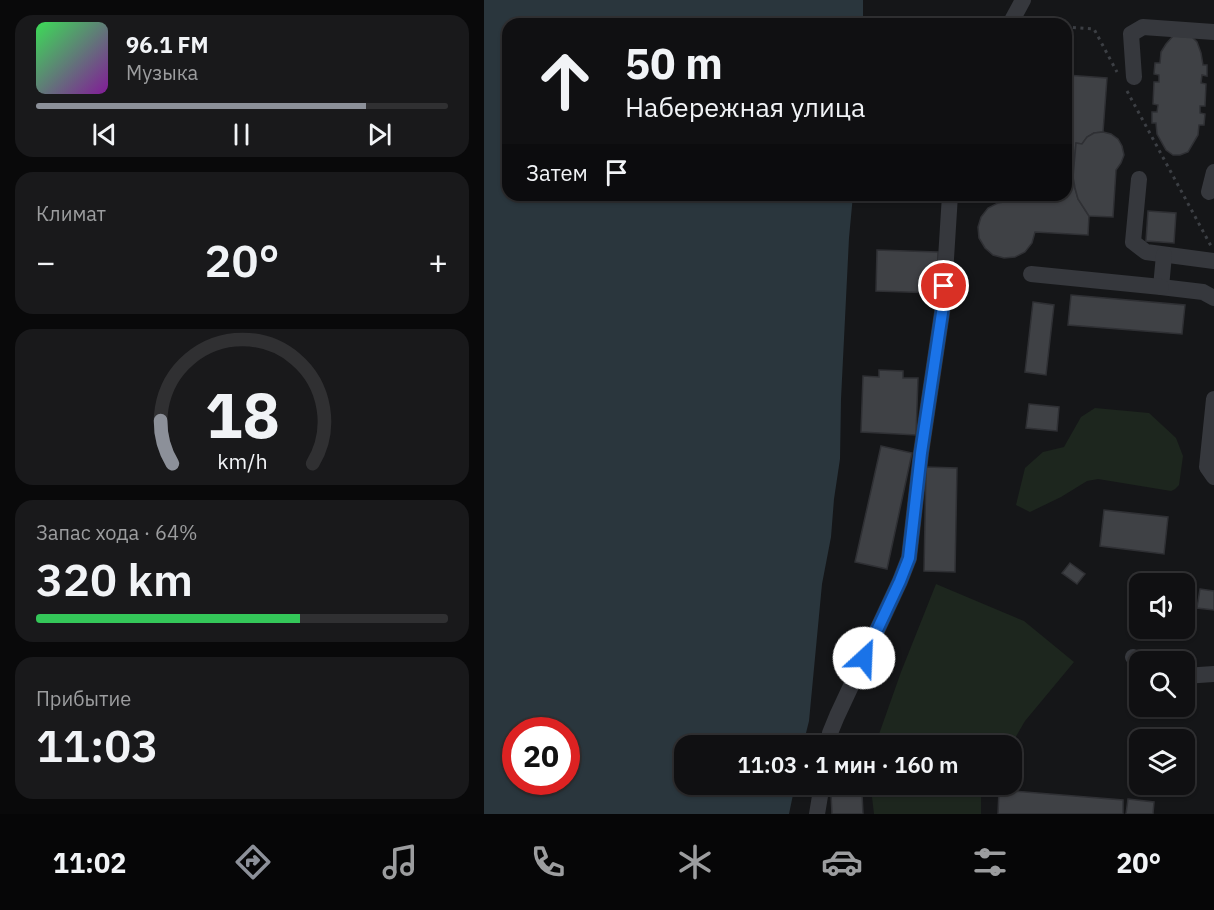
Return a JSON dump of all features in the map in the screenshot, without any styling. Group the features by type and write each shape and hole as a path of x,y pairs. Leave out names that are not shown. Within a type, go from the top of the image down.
{"street":[{"path":"1013,18 1023,0"},
{"path":"1134,77 1131,34 1143,27 1213,32"},
{"path":"1209,192 1213,172"},
{"path":"1139,179 1133,242 1146,252 1213,261"},
{"path":"830,735 909,558 921,453 943,306 950,201"},
{"path":"1161,286 1164,255"},
{"path":"1031,274 1161,286 1203,292 1213,298"},
{"path":"1213,399 1207,467 1213,477"},
{"path":"1195,675 1213,674"},
{"path":"817,814 820,795"}],"path":[{"path":"1072,27 1094,28 1213,250"}],"shaded area":[{"path":"484,0 863,0 863,18 502,18 502,201 852,201 841,399 840,459 831,537 822,584 809,721 806,735 674,735 674,795 793,795 789,814 484,814"},
{"path":"1095,408 1149,413 1176,438 1183,456 1179,485 1171,491 1098,479 1087,481 1030,512 1016,505 1025,468 1043,452 1064,447 1081,417"},
{"path":"936,584 1024,621 1074,662 1025,721 1017,735 879,735"},
{"path":"872,795 981,795 981,814 874,814"}],"building":[{"path":"1173,36 1192,37 1197,42 1203,65 1207,65 1207,76 1202,75 1201,83 1206,84 1205,106 1200,106 1200,113 1205,114 1204,125 1199,125 1198,135 1188,152 1180,155 1173,155 1166,150 1157,134 1156,123 1152,123 1152,112 1157,112 1158,105 1153,104 1154,82 1159,82 1159,75 1154,74 1155,63 1160,63 1161,52"},
{"path":"1072,75 1107,78 1103,132 1087,137 1082,144 1076,143 1073,177 1078,199 1089,216 1088,235 1035,232 1032,243 1025,252 1015,257 1004,258 993,255 979,238 978,227 981,217 988,208 998,203 1072,201"},
{"path":"1103,132 1118,139 1124,155 1116,170 1113,217 1089,216 1078,199 1073,177 1076,143 1082,144 1094,133"},
{"path":"1148,211 1176,213 1174,243 1146,241"},
{"path":"877,250 938,252 937,293 876,291"},
{"path":"1071,295 1185,305 1182,334 1068,325"},
{"path":"1033,302 1054,305 1046,375 1025,372"},
{"path":"879,370 903,371 903,378 918,378 916,435 861,432 863,376 879,377"},
{"path":"1029,404 1059,407 1057,431 1026,428"},
{"path":"881,446 912,453 887,569 855,562"},
{"path":"926,467 957,468 955,572 924,571"},
{"path":"1104,510 1168,517 1164,554 1100,546"},
{"path":"1070,563 1085,574 1077,584 1062,573"},
{"path":"1200,589 1214,591 1214,610 1197,608"},
{"path":"1022,792 1123,800 1123,814 998,814 999,795 1022,795"},
{"path":"831,795 862,795 863,814 832,814"},
{"path":"1128,799 1154,802 1153,814 1126,814"}],"route":[{"path":"864,658 909,558 944,286"}]}
